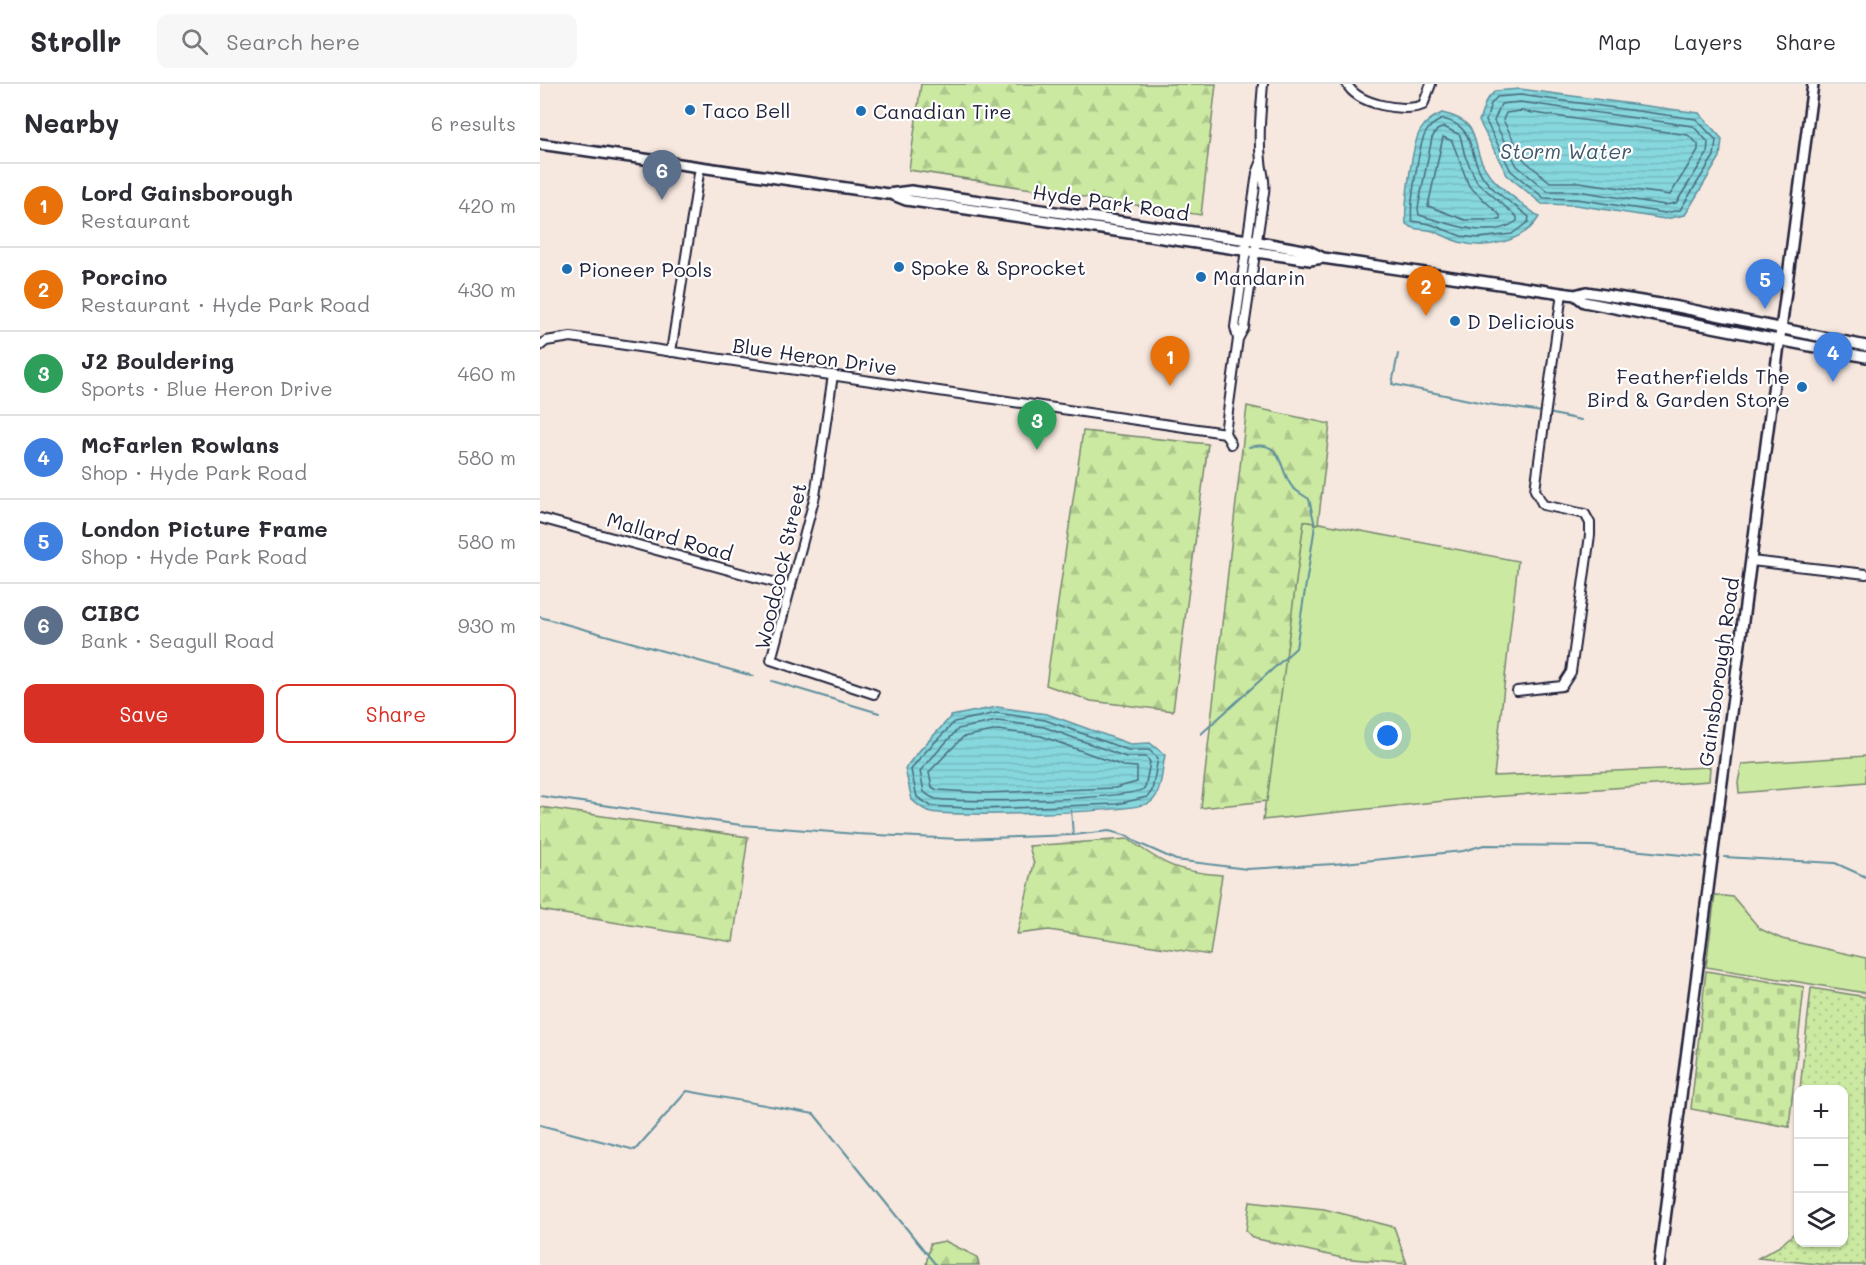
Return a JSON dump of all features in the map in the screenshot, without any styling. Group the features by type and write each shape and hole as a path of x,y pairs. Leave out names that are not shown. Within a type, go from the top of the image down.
{"main road":[{"name":"Gainsborough Road","path":"1659,1265 1813,84"},
{"name":"Hyde Park Road","path":"540,144 891,194 906,200 1252,246 1310,260 1323,258 1575,295 1586,292 1866,346"},
{"name":"Hyde Park Road","path":"1575,295 1584,302 1866,357"}],"street":[{"path":"1231,444 1225,433 1238,339 1235,327 1252,246 1261,163 1260,115 1263,84"},
{"path":"1347,84 1352,94 1362,100 1413,109 1424,105 1431,84"},
{"path":"671,352 700,167"},
{"path":"1517,691 1562,686 1571,672 1590,535 1590,523 1584,514 1543,505 1536,496 1562,293"},
{"name":"Blue Heron Drive","path":"540,346 546,341 571,337 1225,433"},
{"name":"Woodcock Street","path":"832,375 815,496 771,660 874,694"},
{"name":"Mallard Road","path":"540,518 791,587"},
{"path":"1751,561 1866,574"}],"green space":[{"path":"921,84 1216,84 1201,215 909,170"},
{"path":"1247,406 1330,424 1318,524 1304,521 1267,801 1201,808"},
{"path":"1083,431 1208,444 1173,711 1091,701 1046,685"},
{"path":"1304,520 1518,561 1494,776 1710,767 1709,781 1463,799 1263,820"},
{"path":"1866,756 1866,782 1739,793 1738,782 1742,764"},
{"path":"540,807 748,837 733,942 540,910"},
{"path":"1128,839 1172,866 1222,875 1210,955 1049,930 1017,934 1034,864 1029,846"},
{"path":"1715,895 1733,897 1760,929 1782,939 1866,958 1866,993 1706,967"},
{"path":"1706,971 1804,987 1789,1127 1691,1109"},
{"path":"1811,988 1866,997 1866,1265 1827,1265 1758,1258 1780,1246 1794,1234 1794,1247 1848,1247 1848,1085 1800,1085"},
{"path":"1250,1201 1324,1209 1394,1227 1407,1264 1342,1258 1253,1238 1246,1231"},
{"path":"945,1241 977,1257 979,1265 926,1265 930,1244"}],"water":[{"name":"Storm Water","path":"1520,89 1699,113 1722,139 1720,157 1685,215 1665,219 1576,205 1542,204 1507,175 1479,121 1486,101 1495,91"},
{"name":"Storm Water","path":"1442,113 1456,117 1471,129 1483,164 1489,174 1506,191 1539,217 1524,233 1504,242 1481,245 1456,241 1433,231 1406,224 1409,176 1417,138 1427,122"},
{"path":"997,707 1047,714 1130,744 1150,743 1165,755 1155,798 1151,802 1138,806 1081,811 1008,814 947,813 923,809 912,800 905,769 910,762 951,716"}],"waterway":[{"path":"1398,354 1392,384 1488,404 1542,412"},
{"path":"1548,413 1581,420"},
{"path":"1201,734 1296,648 1315,526 1309,499 1293,488 1275,452 1261,445 1249,447"},
{"path":"540,617 753,676"},
{"path":"772,681 879,713"},
{"path":"540,796 741,825 857,834 959,839 1073,835 1109,831 1128,836 1176,860 1247,869 1334,864 1463,851 1484,845 1591,846 1702,857"},
{"path":"1071,810 1073,835"},
{"path":"1724,857 1835,863 1866,877"},
{"path":"540,1125 635,1150 687,1091 814,1114 936,1265"}],"place":[{"name":"Taco Bell","path":"690,110"},
{"name":"Canadian Tire","path":"861,111"},
{"name":"CIBC","path":"662,200"},
{"name":"Spoke & Sprocket","path":"899,267"},
{"name":"Pioneer Pools","path":"567,269"},
{"name":"Mandarin","path":"1201,277"},
{"name":"London Picture Frame","path":"1765,309"},
{"name":"Porcino","path":"1426,316"},
{"name":"D Delicious","path":"1455,321"},
{"name":"McFarlen Rowlans","path":"1833,382"},
{"name":"Lord Gainsborough","path":"1170,386"},
{"name":"Featherfields The Bird & Garden Store","path":"1802,387"},
{"name":"J2 Bouldering","path":"1037,450"}]}
